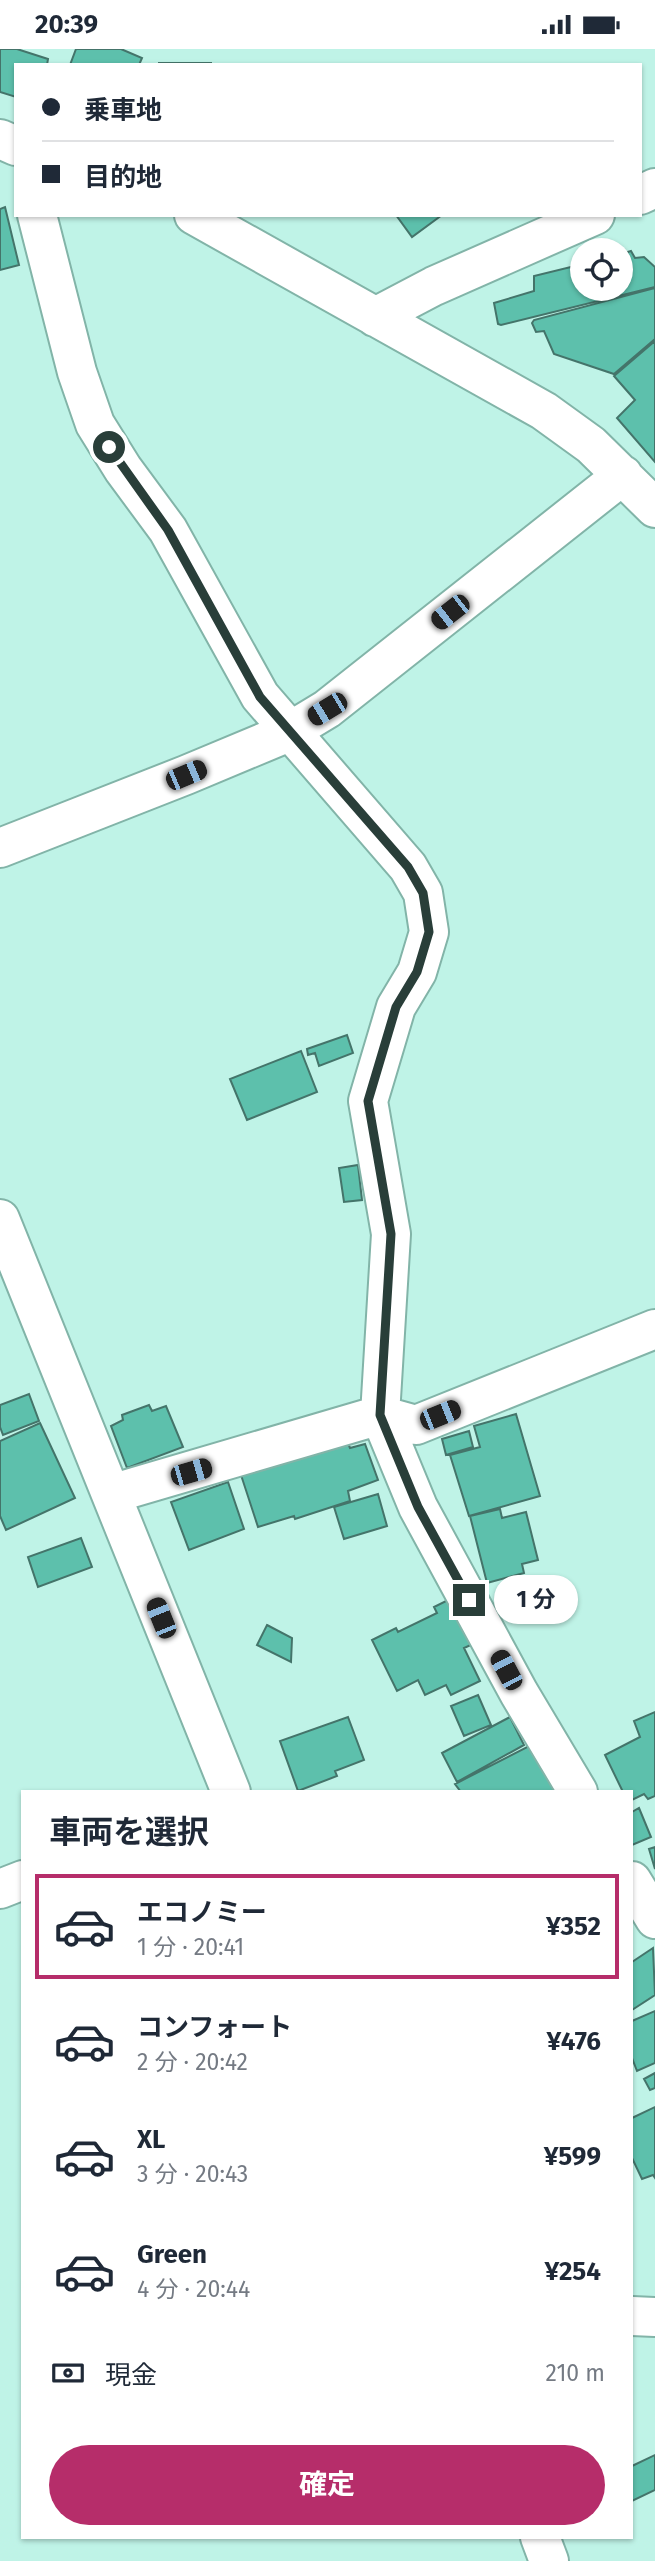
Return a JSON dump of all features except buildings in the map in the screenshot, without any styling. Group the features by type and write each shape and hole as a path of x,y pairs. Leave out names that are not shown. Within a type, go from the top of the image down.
{"street":[{"path":"38,217 77,372 95,424 123,469 168,530 260,697 408,867 423,893 429,932 417,972 396,1007 368,1101 391,1234 380,1415 418,1507 519,1693 577,1790"},
{"path":"198,217 544,411 591,445 655,508"},
{"path":"375,317 434,286 590,217"},
{"path":"0,848 289,732 327,709 623,475"},
{"path":"0,1219 230,1790"},
{"path":"111,1494 380,1415 416,1425 655,1329"},
{"path":"0,1889 21,1881"},
{"path":"633,1883 655,1919"},
{"path":"633,2316 655,2317"},
{"path":"541,2539 549,2561"}],"route":[{"path":"109,447 168,530 260,697 408,867 423,893 429,932 417,972 396,1007 368,1101 391,1234 380,1415 418,1507 469,1600"}]}
